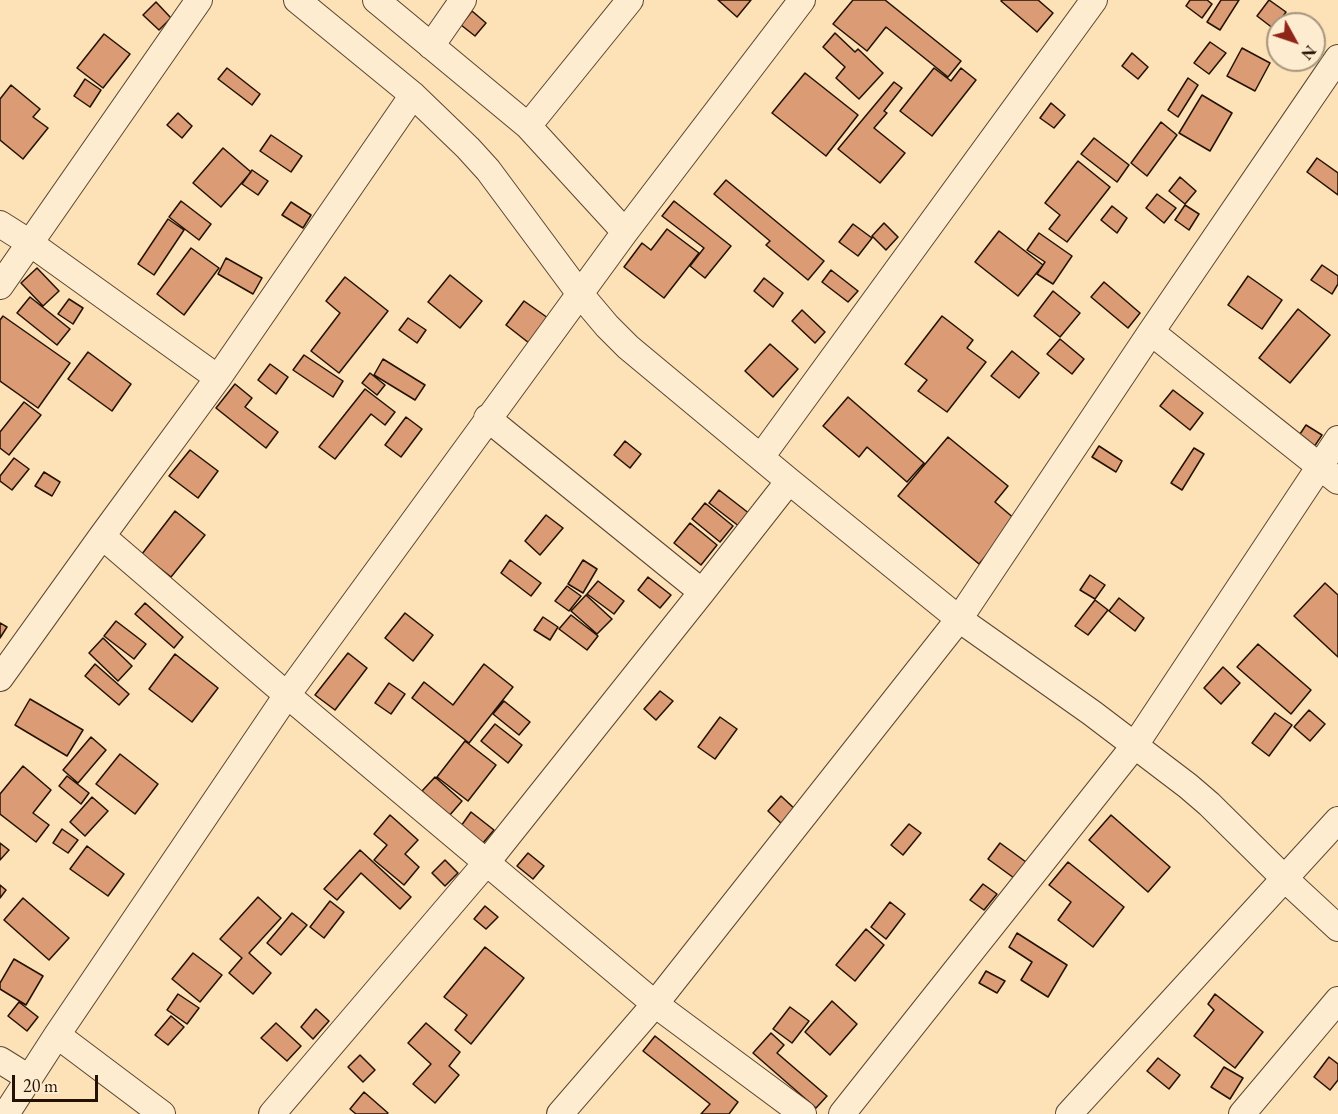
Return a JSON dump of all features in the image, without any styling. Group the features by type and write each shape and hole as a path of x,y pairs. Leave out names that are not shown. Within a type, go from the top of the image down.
{"street":[{"path":"0,286 199,0"},
{"path":"297,0 414,96 468,148 488,170 580,294 606,326 628,347 960,619 1135,745 1209,804 1338,928"},
{"path":"376,0 528,126 625,232"},
{"path":"431,46 463,0"},
{"path":"528,126 630,0"},
{"path":"6,1114 287,695 487,418 802,0"},
{"path":"761,457 1094,0"},
{"path":"560,1114 655,1004 960,619 1151,332 1338,58"},
{"path":"0,678 218,378 414,96"},
{"path":"0,224 218,378"},
{"path":"1151,332 1329,474"},
{"path":"487,418 702,592"},
{"path":"842,1114 1135,745 1329,474 1338,440"},
{"path":"272,1114 487,862 789,481"},
{"path":"102,536 287,695 655,1004 803,1114"},
{"path":"1069,1114 1338,820"},
{"path":"1242,1114 1338,1000"},
{"path":"57,1035 162,1114"},
{"path":"0,1059 30,1078"}],"building":[{"path":"718,0 751,0 737,17"},
{"path":"853,0 885,0 961,61 948,77 886,27 867,51 833,24"},
{"path":"1002,0 1038,0 1053,13 1037,32"},
{"path":"1190,0 1207,0 1212,4 1202,18 1186,6"},
{"path":"1221,0 1239,0 1220,30 1207,22"},
{"path":"1269,0 1286,12 1266,12 1266,23 1257,16"},
{"path":"156,2 171,18 159,30 143,15"},
{"path":"472,11 486,23 475,36 461,25"},
{"path":"835,33 855,52 858,49 883,73 859,99 836,78 845,67 823,47"},
{"path":"104,34 130,54 103,88 77,68"},
{"path":"1210,42 1226,53 1209,74 1194,63"},
{"path":"1242,48 1266,61 1266,70 1255,91 1227,76"},
{"path":"1132,53 1148,67 1138,79 1122,66"},
{"path":"227,68 260,94 252,105 218,79"},
{"path":"934,68 951,81 961,68 976,80 932,136 900,111"},
{"path":"805,73 858,115 826,156 772,113"},
{"path":"1188,78 1198,85 1178,117 1168,110"},
{"path":"85,79 101,90 90,107 74,96"},
{"path":"894,82 902,88 884,111 887,113 874,128 905,153 880,183 838,149"},
{"path":"11,85 40,109 33,117 48,128 23,159 0,140 0,99"},
{"path":"1202,95 1232,113 1210,151 1179,133"},
{"path":"1051,103 1065,115 1054,128 1040,118"},
{"path":"178,113 192,126 182,138 167,125"},
{"path":"1161,122 1177,135 1147,176 1131,163"},
{"path":"271,135 302,156 291,172 260,151"},
{"path":"1094,138 1129,165 1117,182 1081,154"},
{"path":"223,148 251,172 221,207 193,183"},
{"path":"1317,158 1338,173 1338,195 1307,172"},
{"path":"1078,161 1110,187 1067,242 1049,229 1060,215 1045,203"},
{"path":"252,170 268,181 258,195 242,184"},
{"path":"1180,177 1196,191 1185,204 1169,191"},
{"path":"726,180 824,261 808,280 766,245 770,241 714,194"},
{"path":"1157,194 1176,208 1164,223 1146,208"},
{"path":"181,201 211,224 199,240 169,217"},
{"path":"674,201 731,246 705,278 690,266 704,248 662,216"},
{"path":"291,202 311,215 303,228 282,215"},
{"path":"1185,205 1199,214 1189,230 1175,220"},
{"path":"1112,206 1127,218 1117,233 1101,220"},
{"path":"168,219 184,230 154,275 138,264"},
{"path":"884,223 898,237 886,250 872,236"},
{"path":"853,224 872,238 858,256 839,242"},
{"path":"667,229 699,253 664,298 624,267 642,243 651,250"},
{"path":"999,231 1043,265 1018,296 975,262"},
{"path":"1039,233 1072,256 1053,284 1037,274 1045,262 1027,250"},
{"path":"191,248 219,268 184,315 157,294"},
{"path":"226,258 262,278 253,294 218,274"},
{"path":"1322,265 1338,276 1338,284 1332,294 1311,280"},
{"path":"37,268 59,291 43,306 21,283"},
{"path":"831,270 858,291 848,302 822,282"},
{"path":"450,275 482,301 460,328 428,302"},
{"path":"1248,276 1282,300 1262,329 1228,305"},
{"path":"345,277 388,311 339,373 311,351 340,313 326,301"},
{"path":"764,278 783,293 773,307 754,291"},
{"path":"1104,282 1140,313 1128,328 1091,297"},
{"path":"1053,291 1080,313 1060,337 1034,316"},
{"path":"30,297 70,329 57,345 17,313"},
{"path":"69,299 83,308 73,324 58,314"},
{"path":"524,301 548,318 529,343 506,325"},
{"path":"1298,309 1330,335 1290,383 1259,358"},
{"path":"802,310 825,332 815,343 792,321"},
{"path":"3,316 70,363 38,408 0,381 0,320"},
{"path":"942,316 973,340 967,348 986,362 947,412 918,391 927,380 905,364"},
{"path":"408,318 426,330 417,343 399,330"},
{"path":"1060,339 1084,359 1072,374 1047,354"},
{"path":"770,344 798,369 773,397 745,371"},
{"path":"1012,351 1039,373 1019,398 991,376"},
{"path":"88,352 131,384 112,411 68,379"},
{"path":"304,355 343,381 333,397 293,370"},
{"path":"383,359 425,385 415,400 374,375"},
{"path":"270,364 288,377 276,394 258,380"},
{"path":"370,373 385,385 377,395 362,383"},
{"path":"235,384 252,398 245,407 278,432 266,448 216,408"},
{"path":"365,389 395,412 385,425 371,414 335,459 319,447"},
{"path":"1173,390 1203,413 1190,430 1160,406"},
{"path":"848,397 924,463 907,482 867,447 859,457 823,426"},
{"path":"24,402 41,415 9,455 0,448 0,432"},
{"path":"406,417 422,429 401,457 385,445"},
{"path":"1306,425 1322,435 1314,447 1298,437"},
{"path":"948,437 1008,486 995,502 1016,520 979,564 898,496"},
{"path":"625,441 641,454 630,468 614,455"},
{"path":"1099,446 1122,461 1116,472 1092,457"},
{"path":"1194,448 1204,454 1182,490 1171,483"},
{"path":"190,450 218,471 198,498 169,476"},
{"path":"14,458 29,469 12,490 0,481 0,476"},
{"path":"44,472 60,482 52,496 35,486"},
{"path":"719,490 750,514 740,527 709,503"},
{"path":"705,503 733,526 720,542 692,519"},
{"path":"175,511 205,535 171,577 142,554"},
{"path":"546,515 563,528 540,555 525,541"},
{"path":"690,523 717,545 701,565 674,543"},
{"path":"510,560 541,583 531,596 501,573"},
{"path":"583,560 597,569 583,593 568,584"},
{"path":"1090,575 1105,585 1095,599 1080,590"},
{"path":"648,577 671,595 660,608 638,590"},
{"path":"598,581 624,601 614,614 587,594"},
{"path":"1325,583 1338,595 1338,657 1294,616"},
{"path":"567,586 581,596 569,611 555,601"},
{"path":"586,595 612,619 597,634 571,611"},
{"path":"1119,598 1144,618 1135,631 1109,611"},
{"path":"1095,600 1108,610 1088,635 1075,626"},
{"path":"145,603 183,637 174,648 135,614"},
{"path":"405,613 433,635 413,661 385,638"},
{"path":"571,615 598,636 587,650 559,629"},
{"path":"543,617 558,627 550,640 534,630"},
{"path":"116,621 146,644 134,659 104,636"},
{"path":"0,623 7,627 0,638"},
{"path":"103,638 132,666 118,681 89,653"},
{"path":"1258,644 1311,690 1291,714 1237,667"},
{"path":"348,653 367,668 335,710 315,695"},
{"path":"175,654 218,688 192,722 149,689"},
{"path":"95,664 129,694 119,705 85,676"},
{"path":"484,664 513,687 469,743 412,698 424,682 453,705"},
{"path":"1223,667 1240,683 1221,704 1204,688"},
{"path":"389,683 405,694 391,714 375,703"},
{"path":"660,691 673,701 656,720 644,709"},
{"path":"30,699 83,730 67,756 15,725"},
{"path":"504,701 530,722 519,735 493,714"},
{"path":"1309,710 1325,724 1310,741 1294,727"},
{"path":"1275,713 1292,725 1269,756 1252,743"},
{"path":"720,717 737,729 715,759 698,747"},
{"path":"495,724 522,745 508,763 481,741"},
{"path":"91,737 106,750 78,783 63,770"},
{"path":"465,741 496,765 468,801 437,777"},
{"path":"120,754 158,784 135,814 96,784"},
{"path":"23,766 51,790 33,813 49,825 36,842 0,814 0,794"},
{"path":"67,776 89,793 81,804 59,786"},
{"path":"435,777 462,801 449,816 422,791"},
{"path":"781,796 797,811 784,826 768,811"},
{"path":"92,797 108,811 85,836 70,822"},
{"path":"471,812 494,830 483,843 461,826"},
{"path":"390,815 418,840 405,854 419,867 404,885 374,860 387,845 374,834"},
{"path":"1111,815 1170,867 1148,892 1089,840"},
{"path":"909,824 921,833 903,855 891,845"},
{"path":"62,829 78,840 68,853 53,843"},
{"path":"0,843 9,850 0,860"},
{"path":"1000,843 1026,862 1014,878 988,859"},
{"path":"87,846 124,874 108,896 70,869"},
{"path":"360,850 411,897 400,909 361,873 337,900 324,889"},
{"path":"528,853 544,866 533,879 517,866"},
{"path":"445,860 458,873 445,886 432,873"},
{"path":"1068,862 1124,907 1093,947 1058,920 1071,902 1049,885"},
{"path":"983,884 997,894 984,910 970,900"},
{"path":"0,885 6,890 0,898"},
{"path":"258,897 281,918 249,953 271,973 253,994 229,973 242,958 220,939"},
{"path":"23,898 69,938 49,960 4,920"},
{"path":"330,901 344,912 324,938 310,927"},
{"path":"890,902 905,914 886,939 871,927"},
{"path":"485,906 498,917 486,929 474,919"},
{"path":"292,913 307,925 281,955 267,943"},
{"path":"866,929 884,945 855,981 836,965"},
{"path":"1017,933 1067,965 1048,997 1021,980 1032,962 1009,947"},
{"path":"485,947 524,978 471,1044 455,1030 467,1015 444,997"},
{"path":"193,953 222,975 200,1002 172,979"},
{"path":"14,959 43,976 26,1005 0,989 0,983"},
{"path":"986,971 1005,981 997,993 979,983"},
{"path":"178,994 199,1008 187,1024 167,1010"},
{"path":"1215,994 1263,1032 1235,1068 1194,1036 1214,1010 1208,1004"},
{"path":"832,1001 857,1024 830,1055 805,1032"},
{"path":"19,1002 38,1017 27,1031 8,1016"},
{"path":"790,1007 809,1021 792,1043 773,1029"},
{"path":"316,1009 329,1021 313,1039 301,1027"},
{"path":"171,1016 184,1027 168,1045 155,1035"},
{"path":"276,1023 301,1046 287,1061 261,1038"},
{"path":"426,1023 460,1052 449,1066 459,1075 435,1103 413,1084 431,1064 408,1043"},
{"path":"771,1033 784,1045 777,1053 827,1096 816,1108 753,1053"},
{"path":"655,1036 738,1102 729,1114 701,1114 710,1104 643,1051"},
{"path":"360,1055 375,1070 363,1082 348,1067"},
{"path":"1329,1057 1338,1064 1338,1080 1330,1090 1314,1077"},
{"path":"1158,1058 1180,1075 1169,1089 1147,1071"},
{"path":"1224,1067 1243,1078 1230,1099 1211,1087"},
{"path":"364,1092 388,1113 356,1114 350,1109"}]}
